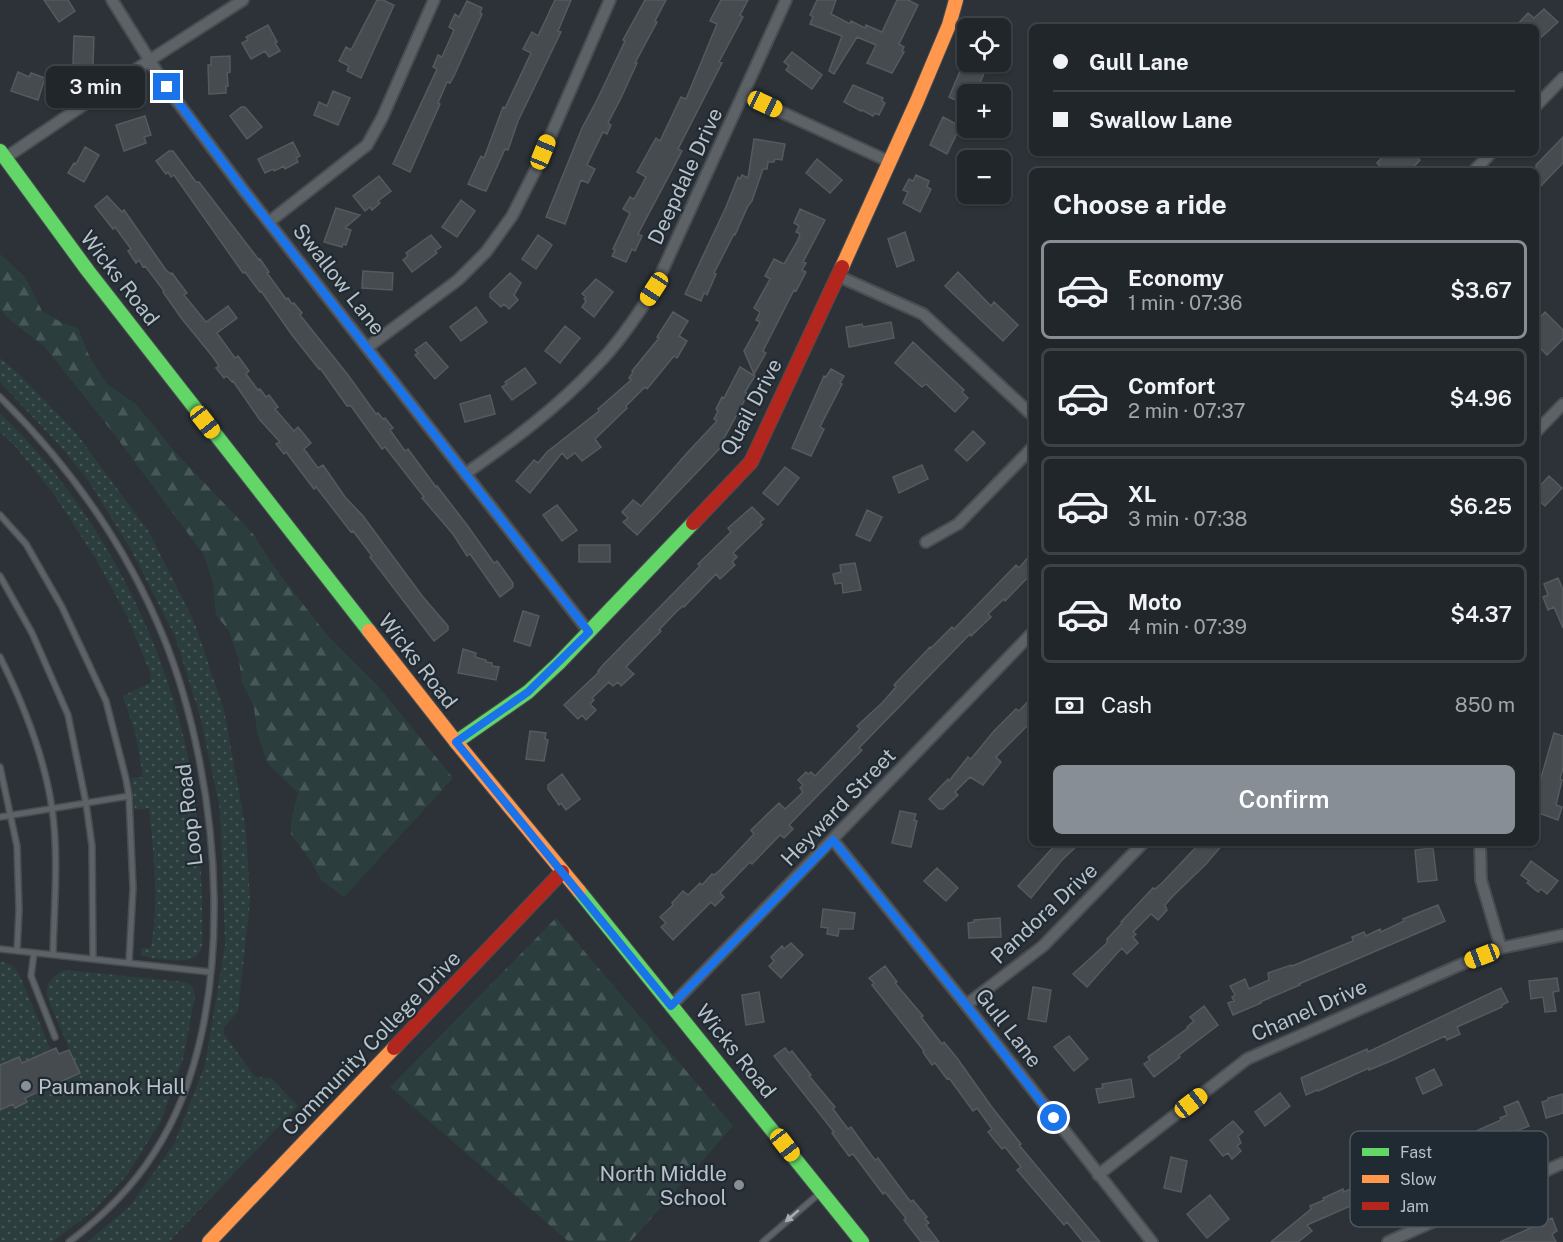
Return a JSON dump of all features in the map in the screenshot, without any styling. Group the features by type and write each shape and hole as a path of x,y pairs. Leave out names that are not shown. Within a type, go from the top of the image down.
{"main road":[{"name":"Quail Drive","path":"456,742 528,692 589,632 751,462 917,101 949,25 956,0"},
{"name":"Wicks Road","path":"3,155 125,320 456,742 862,1242"},
{"name":"Community College Drive","path":"209,1242 562,872"}],"street":[{"name":"Swallow Lane","path":"112,0 174,97 589,632"},
{"path":"3,155 243,0"},
{"path":"269,222 367,145 382,118 434,0"},
{"path":"368,347 458,280 486,252 512,216 536,169 610,0"},
{"name":"Deepdale Drive","path":"465,474 512,441 556,405 597,366 631,325 654,289 786,0"},
{"path":"1539,103 1563,78"},
{"path":"744,95 888,161"},
{"path":"1477,168 1488,156"},
{"path":"838,276 923,314 1029,412"},
{"path":"1539,429 1563,404"},
{"path":"926,542 958,524 1029,451"},
{"name":"Heyward Street","path":"671,1006 1029,636"},
{"name":"Gull Lane","path":"833,840 1152,1242"},
{"name":"Pandora Drive","path":"966,1005 1043,946 1140,846"},
{"path":"1480,846 1481,880 1501,948"},
{"name":"Chanel Drive","path":"1098,1175 1247,1059 1501,948 1563,935"},
{"path":"1548,1170 1563,1163"},
{"path":"1388,1242 1421,1227"}],"lane":[{"name":"Loop Road","path":"0,397 25,422 65,469 103,520 134,575 163,636 183,693 198,750 208,811 214,902 210,972 202,1027 192,1070 175,1113 155,1152 130,1187 96,1222 69,1242"},
{"path":"0,515 26,544 62,607 106,701 129,796 134,888 129,963"},
{"path":"0,576 32,633 68,715 86,803 92,846 93,959"},
{"path":"0,657 20,698 37,742 52,809 55,861 53,954"},
{"path":"0,767 17,846 19,910 17,951"},
{"path":"0,817 129,796"},
{"path":"0,949 210,972"},
{"path":"34,952 31,976 55,1037"},
{"path":"763,1242 822,1191"}],"green space":[{"path":"0,254 25,277 42,311 64,324 78,328 90,358 107,384 136,404 175,452 254,535 275,568 327,635 378,686 453,778 344,897 321,880 311,861 291,834 291,820 298,793 268,764 257,733 254,707 242,682 239,661 229,631 216,615 213,584 204,555 111,430 44,346 11,321 0,309"},
{"path":"0,358 19,374 76,433 149,532 194,621 224,710 246,830 250,902 238,1011 224,1028 224,1034 255,1077 271,1078 298,1106 169,1242 87,1242 130,1206 174,1144 205,1065 225,945 219,804 200,716 175,636 130,548 88,480 62,448 0,382"},
{"path":"0,413 33,447 63,484 91,523 116,564 157,652 173,697 190,768 201,870 202,947 199,954 193,958 166,960 141,956 141,948 151,948 155,912 154,861 149,808 135,810 131,778 143,777 136,736 123,696 151,682 150,672 127,616 96,559 53,493 14,445 0,432"},
{"path":"556,918 733,1126 630,1242 569,1242 390,1087"},
{"path":"0,961 13,966 19,974 51,1050 22,1063 18,1057 8,1062 10,1067 0,1066"},
{"path":"65,970 190,984 195,996 183,1059 161,1121 127,1175 93,1211 52,1242 0,1242 0,1110 13,1104 15,1108 26,1103 25,1098 80,1073 47,997 50,980"}],"building":[{"path":"44,0 68,0 75,11 59,22"},
{"path":"377,0 394,5 361,78 347,71 349,66 339,61 346,47 351,50"},
{"path":"555,0 571,0 558,31 561,32 518,121 508,150 505,149 486,191 482,190 468,184 481,156 484,158 503,107 505,108 531,53 523,49 532,32 538,36"},
{"path":"645,0 666,0 608,123 611,125 607,134 603,132 587,165 595,169 588,183 581,180 565,224 546,217 582,128 625,41 623,40"},
{"path":"721,0 748,0 740,15 743,17 719,62 722,63 678,149 682,151 638,234 642,236 635,251 632,249 626,262 612,256 630,213 623,209 630,197 634,199 646,177 637,172 656,138 660,141 681,97 686,99 717,24 710,21"},
{"path":"817,0 836,0 831,14 850,24 851,21 865,28 866,25 882,32 897,0 908,0 918,5 899,44 904,47 902,51 904,52 892,73 867,63 876,45 857,37 834,74 829,71 842,36 810,24 813,17 810,15"},
{"path":"467,1 482,8 480,13 482,14 454,76 450,83 447,82 438,103 440,104 410,172 393,164 437,69 433,67 438,55 442,57 454,30 449,27 455,14 459,17"},
{"path":"1544,9 1558,22 1539,39 1539,24 1518,24 1528,13 1534,18"},
{"path":"268,25 280,51 269,57 265,51 251,59 242,43 248,40 246,37"},
{"path":"74,36 94,37 93,65 73,64"},
{"path":"792,52 822,75 812,89 786,70 789,66 784,62"},
{"path":"230,56 226,93 209,94 208,65 211,65 211,57"},
{"path":"18,72 29,77 31,73 45,78 38,100 11,91"},
{"path":"960,72 985,72 979,84 957,84 957,100 949,97"},
{"path":"853,85 883,98 882,101 885,103 879,115 875,113 873,116 844,102"},
{"path":"333,91 350,98 338,125 314,115 319,102 327,106"},
{"path":"241,107 245,107 262,127 247,139 230,116"},
{"path":"145,116 151,135 144,137 146,143 124,151 116,125"},
{"path":"943,117 957,124 957,133 947,154 930,145"},
{"path":"1563,137 1563,163 1539,188 1539,168 1536,168 1536,165"},
{"path":"754,139 785,144 782,160 775,159 774,162 768,162 767,169 763,169 752,201 714,273 716,274 707,295 704,293 701,301 685,294 738,177 740,179 742,175 748,178"},
{"path":"293,142 300,156 296,158 298,162 285,169 284,166 265,173 258,159"},
{"path":"85,147 99,155 84,182 68,173"},
{"path":"169,151 173,151 196,182 199,182 260,259 286,299 294,303 302,313 300,315 376,414 385,418 393,428 390,430 405,451 408,449 494,563 497,561 513,583 513,587 500,597 470,554 467,556 453,534 422,498 424,497 385,447 382,449 351,406 347,406 320,368 292,335 261,291 245,272 243,273 174,175 171,177 168,172 166,174 156,161"},
{"path":"1383,156 1415,156 1420,160 1413,168 1382,168 1377,163"},
{"path":"817,159 842,180 830,193 806,173"},
{"path":"916,175 929,181 927,187 931,189 920,212 903,203 908,192 903,190 909,179 913,181"},
{"path":"379,176 391,191 378,201 380,203 372,210 370,207 365,211 353,196"},
{"path":"107,196 122,212 124,210 166,270 172,273 187,293 184,295 206,322 228,306 237,318 217,333 235,358 238,356 249,371 246,374 258,390 260,389 266,397 269,395 278,407 275,409 294,431 298,427 311,443 304,449 318,468 323,465 345,497 363,516 423,597 448,626 448,630 434,641 353,531 351,532 316,487 314,489 286,452 284,454 276,444 280,442 260,420 233,381 227,376 224,378 216,368 219,366 213,357 182,319 145,266 143,267 139,260 136,263 128,251 131,249 115,227 113,229 95,206"},
{"path":"461,200 475,211 457,237 442,227"},
{"path":"336,208 360,215 345,228 351,230 346,245 343,244 342,247 324,242"},
{"path":"800,209 825,220 803,262 806,263 802,270 806,272 796,291 794,290 763,351 766,353 754,374 744,351 760,322 756,320 760,312 754,308 770,279 765,276 774,259 784,264 798,240 800,234 796,232 799,226 794,223"},
{"path":"905,232 914,260 897,267 888,239"},
{"path":"431,235 441,247 435,251 437,253 412,272 403,260 408,256 406,253"},
{"path":"538,235 552,245 536,269 522,259"},
{"path":"363,271 393,273 392,290 362,288"},
{"path":"958,272 991,306 994,302 1018,325 1003,341 945,286"},
{"path":"510,273 521,283 514,295 518,300 509,309 504,304 501,307 490,297 490,293"},
{"path":"596,279 613,292 594,317 582,307 586,297 582,294"},
{"path":"476,307 487,322 461,341 450,327"},
{"path":"673,312 688,321 679,336 687,341 677,358 674,356 647,389 645,387 595,439 601,447 582,461 575,453 567,459 562,453 530,493 516,481 534,460 538,463 547,452 599,411 598,409 631,380 629,378 632,371 659,338 657,337"},
{"path":"1545,312 1563,330 1563,339 1547,355 1539,347 1539,318"},
{"path":"891,322 894,338 849,347 846,327 862,324 863,327"},
{"path":"565,326 580,338 560,363 545,351"},
{"path":"426,342 448,367 435,379 415,355 418,353 415,350"},
{"path":"913,342 964,390 962,392 968,398 955,412 926,384 922,387 895,363"},
{"path":"740,367 755,376 745,392 748,394 721,444 723,445 637,535 623,522 628,518 622,512 633,500 641,506 717,421 714,419 718,411 716,409"},
{"path":"525,368 536,383 512,400 502,387 507,384 505,382"},
{"path":"831,369 844,376 820,427 824,429 811,456 792,448 824,376 826,377"},
{"path":"490,395 495,414 465,422 460,404"},
{"path":"973,431 985,443 967,461 955,450"},
{"path":"922,465 928,479 899,493 893,477"},
{"path":"785,467 799,478 778,505 763,493"},
{"path":"1549,476 1562,488 1545,506 1539,501 1539,487"},
{"path":"557,505 577,530 562,541 543,515"},
{"path":"752,507 764,519 760,522 762,525 733,553 737,557 732,562 735,565 720,579 716,574 684,607 676,612 626,667 634,674 621,686 618,682 613,686 609,682 592,698 594,700 590,704 596,710 586,720 582,715 578,719 564,705 599,672 603,665 700,566 698,564 731,532 728,528"},
{"path":"867,510 882,517 870,541 856,535"},
{"path":"579,545 610,545 610,562 579,562"},
{"path":"1029,556 1029,576 1005,601 1004,599 988,614 991,617 971,636 970,634 859,748 862,750 789,825 793,829 784,838 780,835 752,864 750,862 720,893 724,897 715,906 711,902 673,940 661,927 666,923 660,917 683,891 688,895 700,883 702,885 712,874 720,870 754,834 751,830 779,803 785,809 803,792 800,788 803,785 798,780 806,772 808,774 811,772 815,776 860,729 857,726 882,703 896,687 894,685 930,647 952,627 954,629 1016,565 1019,568"},
{"path":"855,563 861,590 843,593 842,583 835,584 833,574 841,572 840,565"},
{"path":"1558,578 1563,590 1563,628 1554,607 1548,610 1543,597 1548,595 1544,584"},
{"path":"523,611 539,616 530,646 514,641"},
{"path":"463,649 476,653 475,657 492,663 492,666 499,667 496,680 458,673"},
{"path":"1029,700 1029,724 996,757 1001,762 983,785 970,777 955,792 958,795 943,809 939,809 929,799 948,779 949,781 968,757 971,759 1016,709 1019,711"},
{"path":"530,731 546,733 545,739 548,740 544,761 526,759"},
{"path":"1554,733 1563,736 1563,768 1560,779 1562,780 1556,805 1562,807 1558,820 1539,813 1539,785"},
{"path":"562,774 580,799 566,810 561,803 559,805 548,789 548,785"},
{"path":"900,811 916,814 914,820 917,821 911,847 892,843"},
{"path":"1054,846 1077,846 1062,860 1031,898 1018,886"},
{"path":"1197,846 1221,846 1165,905 1167,910 1158,920 1151,914 1133,932 1136,934 1133,937 1138,943 1127,954 1122,948 1087,987 1073,974 1107,943 1107,939 1121,922 1153,888 1155,889"},
{"path":"1433,848 1437,880 1418,882 1415,850"},
{"path":"1531,861 1558,881 1547,894 1541,889 1538,892 1521,875"},
{"path":"937,868 958,888 946,901 924,881"},
{"path":"1438,905 1445,921 1233,1015 1228,1003 1234,1001 1232,997 1235,995 1230,986 1245,979 1249,989 1269,980 1268,973 1292,966 1353,941 1352,937 1364,932 1366,936 1380,929 1381,932 1404,921 1403,919"},
{"path":"823,909 855,913 853,929 839,929 838,936 827,934 828,928 821,927"},
{"path":"1000,918 1001,937 969,938 968,923 974,920"},
{"path":"791,943 803,955 781,978 769,966 774,961 771,957 782,946 784,949"},
{"path":"885,966 897,982 895,983 923,1016 921,1017 942,1044 944,1042 957,1058 1021,1144 1019,1145 1100,1242 1083,1242 1067,1222 1064,1225 1017,1170 1021,1167 1005,1147 1002,1149 988,1132 992,1129 977,1108 973,1111 949,1078 947,1079 935,1063 932,1065 924,1051 872,985 874,983 869,978"},
{"path":"1557,978 1559,991 1553,992 1556,1011 1545,1012 1543,997 1531,999 1529,981"},
{"path":"1033,987 1051,990 1046,1022 1028,1019"},
{"path":"1501,988 1508,1002 1502,1007 1457,1027 1460,1034 1447,1040 1445,1036 1306,1095 1301,1078 1367,1049 1368,1052"},
{"path":"759,992 764,1022 746,1025 742,995"},
{"path":"1204,1006 1218,1025 1154,1077 1144,1064 1150,1060 1148,1057 1188,1028 1194,1021 1190,1017"},
{"path":"1069,1036 1088,1059 1074,1071 1054,1047"},
{"name":"Paumanok Hall","path":"56,1048 59,1054 69,1050 80,1073 25,1098 27,1102 15,1108 13,1104 0,1110 0,1065 19,1057 22,1063"},
{"path":"785,1048 789,1053 792,1051 811,1075 809,1076 835,1107 833,1109 848,1129 851,1127 875,1160 878,1158 911,1202 913,1200 927,1217 925,1219 929,1223 926,1225 939,1242 921,1242 904,1220 906,1218 885,1192 883,1194 853,1154 849,1156 832,1133 834,1132 774,1056"},
{"path":"1434,1069 1442,1085 1423,1094 1416,1078"},
{"path":"1131,1079 1134,1097 1099,1103 1096,1089 1103,1088 1102,1084"},
{"path":"1280,1093 1290,1106 1265,1126 1255,1112"},
{"path":"1563,1094 1563,1113 1546,1118 1542,1102"},
{"path":"1518,1101 1529,1126 1516,1131 1476,1131 1507,1115 1504,1107"},
{"path":"1233,1121 1243,1132 1238,1136 1241,1143 1237,1146 1241,1151 1232,1159 1228,1153 1223,1156 1210,1140"},
{"path":"1171,1157 1187,1161 1181,1192 1164,1188"},
{"path":"1343,1189 1344,1192 1350,1189 1350,1206 1307,1225 1312,1231 1298,1242 1271,1242 1311,1209 1310,1206"},
{"path":"1210,1195 1229,1219 1207,1238 1187,1214"},
{"path":"1552,1218 1557,1231 1552,1234 1556,1242 1500,1242 1532,1227 1548,1227 1548,1220"}],"traffic: fast":[{"path":"0,151 88,271 369,631"},
{"path":"456,742 528,692 559,663 693,523"},
{"path":"579,891 862,1242"}],"traffic: slow":[{"path":"842,267 917,101 949,25 956,0"},
{"path":"369,631 456,742 579,891"},
{"path":"209,1242 394,1048"}],"traffic: jam":[{"path":"693,523 751,462 842,267"},
{"path":"394,1048 562,872"}],"place":[{"name":"Paumanok Hall","path":"26,1086"},
{"name":"North Middle School","path":"739,1185"}],"route":[{"path":"167,87 245,192 589,632 528,692 490,716 456,742 671,1006 833,840 1054,1118"}]}
